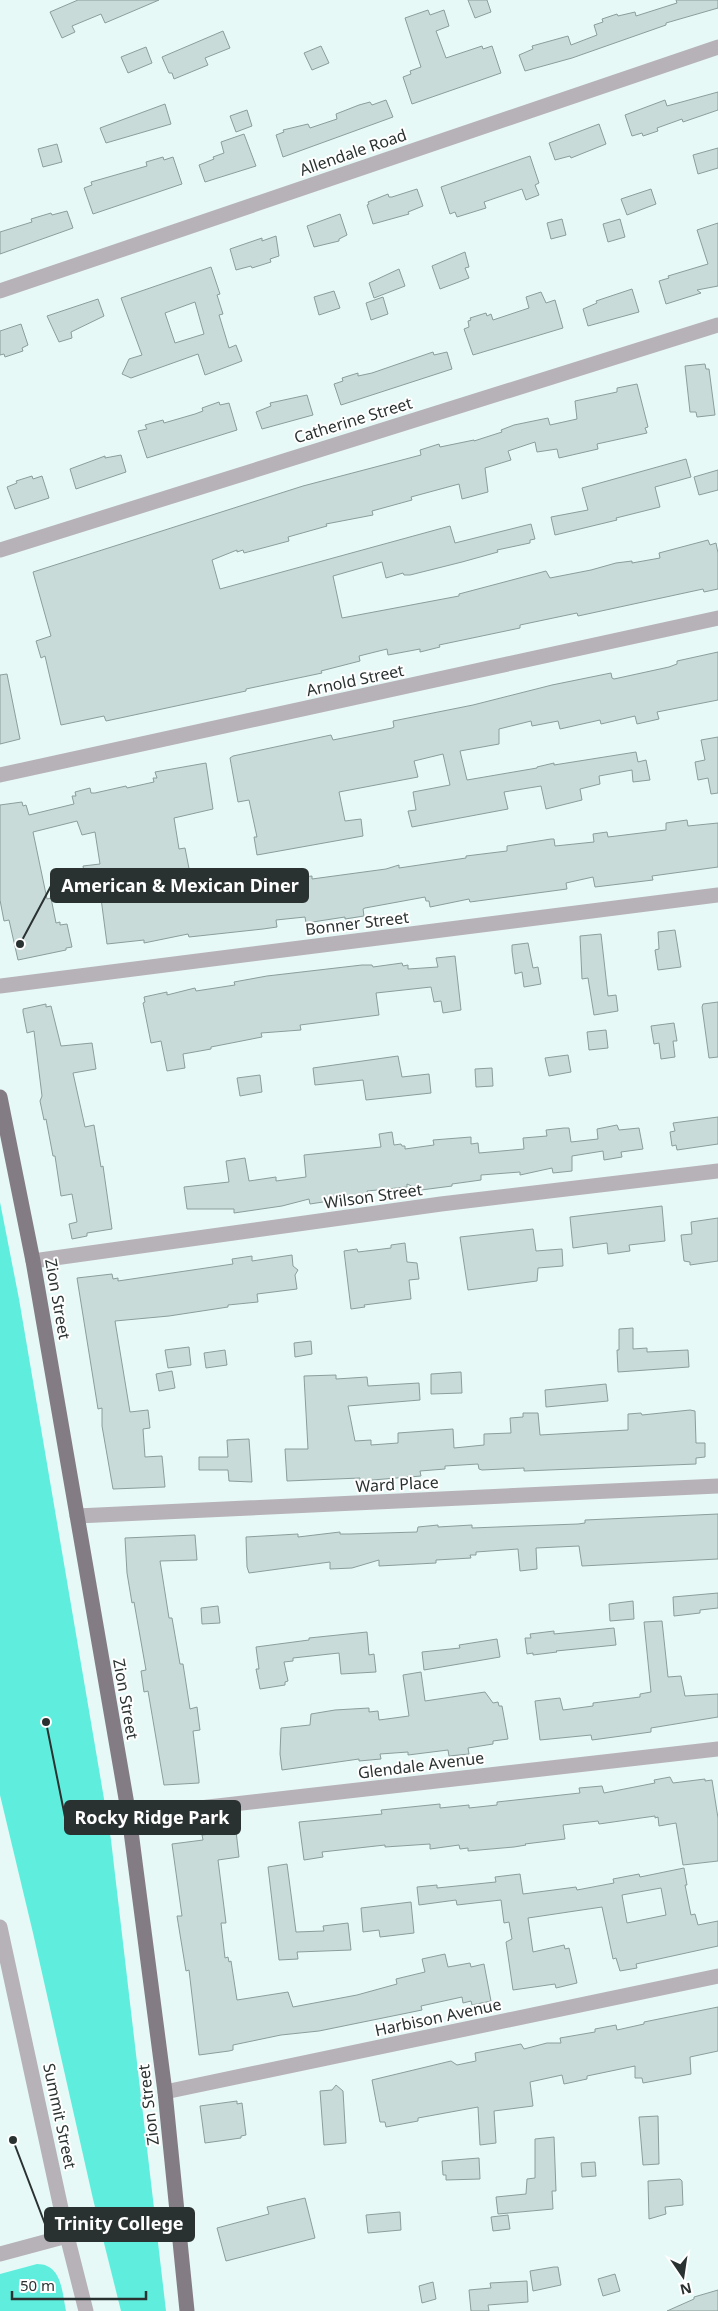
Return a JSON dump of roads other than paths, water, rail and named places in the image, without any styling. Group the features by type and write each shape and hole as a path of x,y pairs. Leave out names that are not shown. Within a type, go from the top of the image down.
{"main road":[{"name":"Zion Street","path":"0,1097 33,1260 129,1816 165,2092 187,2311"}],"street":[{"name":"Allendale Road","path":"0,291 718,47"},
{"name":"Catherine Street","path":"0,550 718,325"},
{"name":"Arnold Street","path":"0,775 718,618"},
{"name":"Bonner Street","path":"0,986 718,895"},
{"name":"Wilson Street","path":"33,1260 441,1204 718,1171"},
{"name":"Ward Place","path":"77,1516 718,1486"},
{"name":"Glendale Avenue","path":"129,1816 718,1749"},
{"name":"Summit Street","path":"0,1927 67,2236 86,2311"},
{"name":"Harbison Avenue","path":"165,2092 718,1976"},
{"path":"0,2254 67,2236"}],"place":[{"name":"American & Mexican Diner","path":"20,944"},
{"name":"Rocky Ridge Park","path":"46,1722"},
{"name":"Trinity College","path":"13,2140"}]}
